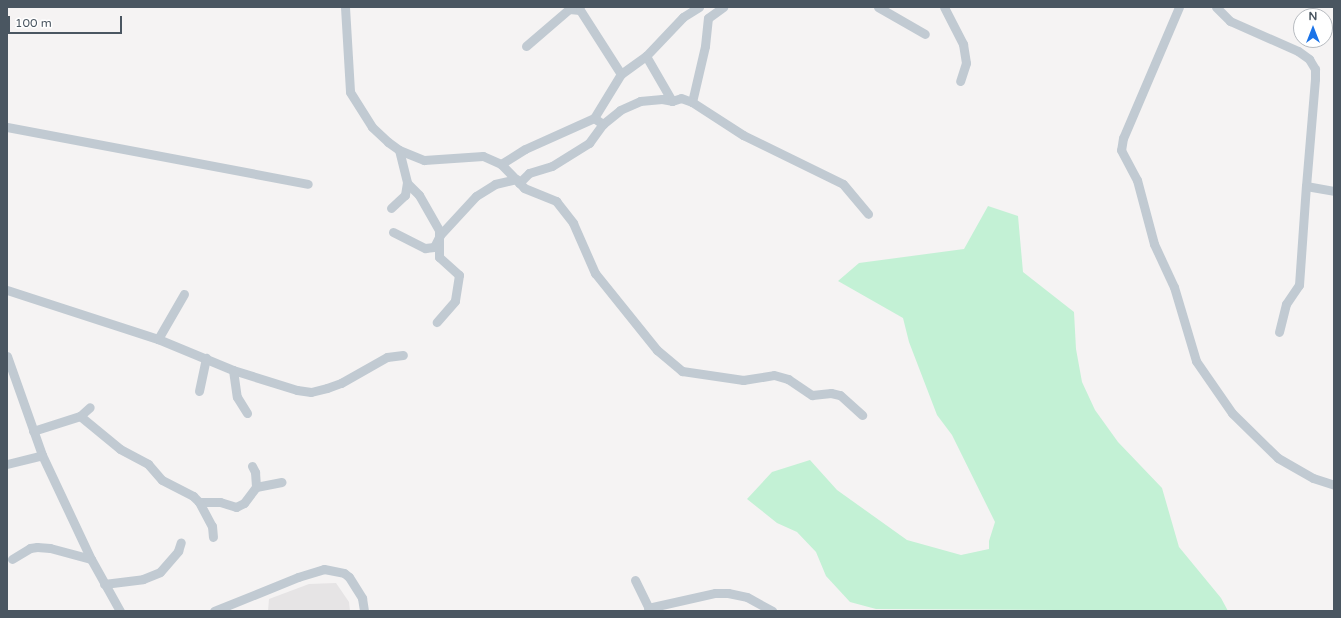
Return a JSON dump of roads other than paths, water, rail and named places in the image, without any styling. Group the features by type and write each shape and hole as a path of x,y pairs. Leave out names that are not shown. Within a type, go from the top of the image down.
{"street":[{"path":"345,7 350,92 372,127 399,150 424,160 483,156 501,164 517,181 556,201 573,224 595,273 657,350 674,365 691,373 736,379 774,375 788,379 812,395 840,395 862,414"},
{"path":"501,164 525,149 594,118 621,74 646,56 683,17 699,7"},
{"path":"692,102 709,16 704,7"},
{"path":"709,16 723,7"},
{"path":"878,7 925,34"},
{"path":"944,7 963,44 966,63 960,81"},
{"path":"1179,7 1123,138 1121,150 1140,187 1154,244 1174,287 1196,361 1232,413 1278,458 1313,478 1334,485"},
{"path":"1216,7 1230,21 1298,51 1309,59 1314,69 1299,285 1286,304 1279,332"},
{"path":"526,46 569,9 582,9 621,74"},
{"path":"646,56 672,101"},
{"path":"394,232 425,248 434,247 440,235 476,196 495,184 517,181 529,173 552,166 589,143 603,124 620,110 640,101 662,99 672,101 681,98 692,102 743,135 843,184 868,214"},
{"path":"594,118 603,124"},
{"path":"7,127 65,136 177,161 308,184"},
{"path":"399,150 407,183 426,205 437,223 440,235 439,257 459,276 455,300 437,322"},
{"path":"391,208 404,195 407,183"},
{"path":"1306,186 1334,191"},
{"path":"7,290 158,339 234,370 258,376 285,387 311,392 341,383 387,357 403,355"},
{"path":"158,339 184,294"},
{"path":"7,356 42,456 91,559 120,611"},
{"path":"199,391 206,358"},
{"path":"234,370 236,397 246,413"},
{"path":"33,431 80,416 90,407"},
{"path":"80,416 120,449 148,464 162,480 199,502 220,502 236,507 244,503 256,487 255,472 252,466"},
{"path":"7,464 42,456"},
{"path":"256,487 282,482"},
{"path":"199,502 212,526 213,537"},
{"path":"104,584 143,579 160,572 178,551 181,542"},
{"path":"12,559 30,548 37,547 50,548 91,559"},
{"path":"214,611 298,577 324,569 344,573 349,577 362,598 364,611"},
{"path":"635,580 649,610 715,593 728,593 747,597 772,611"}]}
